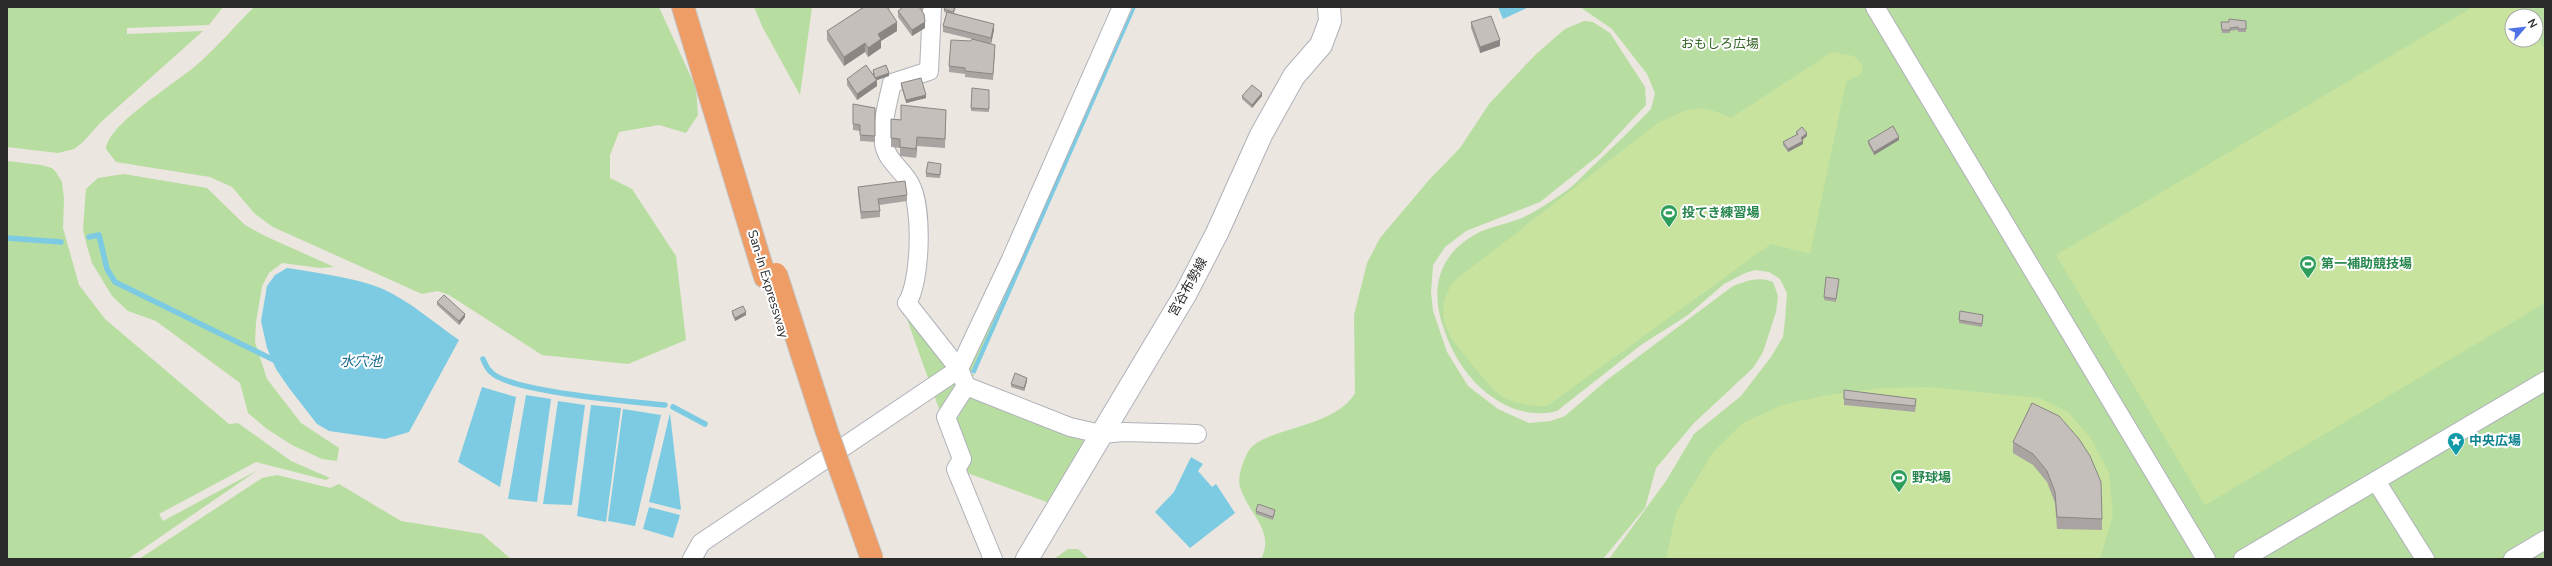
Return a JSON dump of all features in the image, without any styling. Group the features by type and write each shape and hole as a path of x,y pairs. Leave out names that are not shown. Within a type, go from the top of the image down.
{"highway":[{"name":"San-In Expressway","path":"683,7 861,559"},
{"name":"San-In Expressway","path":"696,7 771,276 872,559"}],"street":[{"path":"932,7 929,71 892,83 885,113 884,144 886,152 910,183 916,196 920,242 913,294 907,303 959,369 966,386 1070,427 1101,434 1124,432 1197,434"},
{"path":"692,559 701,543 959,369 1011,259 1122,7"},
{"name":"宮谷布勢線","path":"1027,559 1186,293 1217,233 1261,135 1294,76 1321,45 1330,21 1329,7"},
{"path":"1875,7 2206,559"},
{"path":"2243,559 2545,381"},
{"path":"966,386 946,417 962,459 956,469 993,559"},
{"path":"2376,481 2425,559"},
{"path":"2514,559 2545,540"}],"green space":[{"path":"7,7 223,7 209,25 127,28 127,34 203,31 101,122 83,142 74,149 58,153 7,147"},
{"path":"254,7 659,7 696,88 698,115 686,133 659,125 619,132 610,155 610,178 632,189 676,256 686,340 628,364 542,355 449,295 438,291 422,294 273,227 255,214 232,187 210,177 116,162 106,149 110,139 119,127 131,115 200,62"},
{"path":"754,7 812,7 800,95 763,28"},
{"name":"おもしろ広場","path":"1580,7 2545,7 2545,559 1609,559 1666,481 1694,434 1741,396 1771,357 1783,337 1785,320 1787,293 1780,279 1769,272 1755,270 1745,273 1724,284 1688,315 1641,345 1557,411 1547,413 1517,410 1490,396 1475,382 1462,366 1448,340 1441,320 1437,292 1443,267 1458,247 1469,238 1482,231 1522,218 1539,209 1566,191 1651,109 1655,93 1647,74 1612,29"},
{"name":"第一補助競技場","path":"2473,7 2520,7 2504,8 2504,48 2544,48 2545,50 2545,303 2205,505 2056,255"},
{"path":"1584,21 1593,22 1610,33 1645,87 1646,105 1599,155 1540,202 1466,231 1445,247 1433,265 1431,292 1433,311 1447,352 1468,386 1498,409 1529,423 1551,421 1565,416 1607,380 1733,286 1748,281 1763,279 1773,282 1778,296 1776,312 1763,352 1753,368 1694,423 1656,468 1645,508 1603,559 1261,559 1265,549 1263,531 1244,496 1239,483 1241,469 1248,452 1256,444 1268,437 1332,414 1345,405 1355,393 1354,315 1367,263 1380,238 1429,180 1460,148 1489,104 1535,55 1565,29"},
{"name":"投てき練習場","path":"1832,52 1854,56 1863,66 1861,74 1846,82 1810,254 1771,244 1547,406 1514,402 1499,394 1466,358 1446,328 1444,306 1447,294 1454,281 1658,123 1694,109 1710,110 1731,118"},
{"path":"7,161 41,165 52,168 56,172 62,182 64,198 63,228 79,285 105,319 229,424 238,423 291,461 330,478 326,480 256,462 159,514 163,521 258,470 128,559 7,559"},
{"path":"124,174 207,188 245,225 265,236 334,267 320,268 282,263 269,273 262,286 256,322 255,342 267,379 301,423 339,448 337,461 322,459 292,445 267,429 248,413 240,383 156,321 128,311 112,296 92,263 83,230 86,189 98,178"},
{"path":"1019,263 971,373 974,375 971,381 966,372"},
{"path":"903,308 958,381 942,417"},
{"name":"野球場","path":"1929,387 2040,398 2068,412 2090,437 2109,473 2113,515 2100,559 1666,559 1676,513 1713,452 1743,423 1782,405 1822,396 1881,388"},
{"path":"968,393 1090,436 1052,504 962,471 953,416"},
{"path":"277,475 330,488 339,484 401,521 482,534 511,559 139,559 262,478"},
{"path":"1068,549 1078,549 1089,559 1054,559"}],"water":[{"path":"1133,7 1136,7 975,374 971,372"},
{"path":"1498,7 1529,7 1503,19"},
{"name":"水穴池","path":"287,268 348,278 383,289 412,306 459,340 409,432 385,439 329,431 317,424 289,388 276,369 267,348 261,321 267,286 275,275"},
{"path":"482,387 516,397 500,487 458,462"},
{"path":"526,395 551,399 537,502 508,499"},
{"path":"558,401 585,405 572,505 543,504"},
{"path":"591,405 621,408 606,522 577,516"},
{"path":"623,409 661,415 635,526 608,521"},
{"path":"670,413 681,510 649,502"},
{"path":"1191,457 1203,464 1198,471 1212,487 1216,484 1235,513 1190,548 1155,512 1174,492"},
{"path":"649,507 680,515 673,538 643,529"}],"building":[{"path":"864,7 887,7 897,22 878,34 881,39 868,48 865,43 844,57 827,31"},
{"path":"903,7 919,7 924,14 925,22 912,30 898,11"},
{"path":"945,7 955,7 953,12 944,9"},
{"path":"947,12 994,24 991,38 943,26"},
{"path":"1491,16 1500,40 1480,47 1471,22"},
{"path":"2229,19 2246,21 2246,29 2238,29 2238,27 2230,28 2230,30 2222,30 2221,22 2229,22"},
{"path":"972,39 995,45 993,74 965,71 965,68 949,66 951,40 971,41"},
{"path":"866,65 877,80 857,94 847,79"},
{"path":"886,65 889,73 875,78 873,70"},
{"path":"921,78 926,95 906,100 901,83"},
{"path":"1252,85 1262,93 1252,105 1242,96"},
{"path":"972,88 989,90 989,109 971,108"},
{"path":"853,104 875,108 875,136 860,135 860,125 853,124"},
{"path":"901,105 946,110 945,139 917,137 916,149 900,147 900,139 891,138 891,119 901,120"},
{"path":"1893,126 1899,137 1874,152 1868,141"},
{"path":"1802,127 1807,133 1801,138 1803,141 1788,149 1783,142 1798,134 1796,132"},
{"path":"928,162 941,164 940,175 926,173"},
{"path":"905,181 907,195 878,199 880,211 861,212 858,187"},
{"path":"1826,277 1839,279 1836,299 1824,297"},
{"path":"444,295 465,314 459,321 437,302"},
{"path":"743,306 746,312 735,318 732,311"},
{"path":"1960,311 1983,315 1982,324 1959,320"},
{"path":"1015,373 1027,378 1024,388 1011,384"},
{"path":"1844,390 1916,399 1915,406 1844,399"},
{"path":"2032,403 2059,416 2079,439 2090,456 2101,482 2102,519 2057,517 2055,492 2047,471 2033,454 2013,442"},
{"path":"1258,504 1275,510 1273,517 1256,511"}],"waterway":[{"path":"89,237 99,235 107,269 115,282 278,362"},
{"path":"7,238 61,242"},
{"path":"483,359 487,368 491,372 502,379 521,385 601,399 665,405"},
{"path":"673,407 705,424"}],"place":[{"name":"投てき練習場","path":"1669,228"},
{"name":"第一補助競技場","path":"2308,279"},
{"name":"中央広場","path":"2456,456"},
{"name":"野球場","path":"1899,493"}]}
